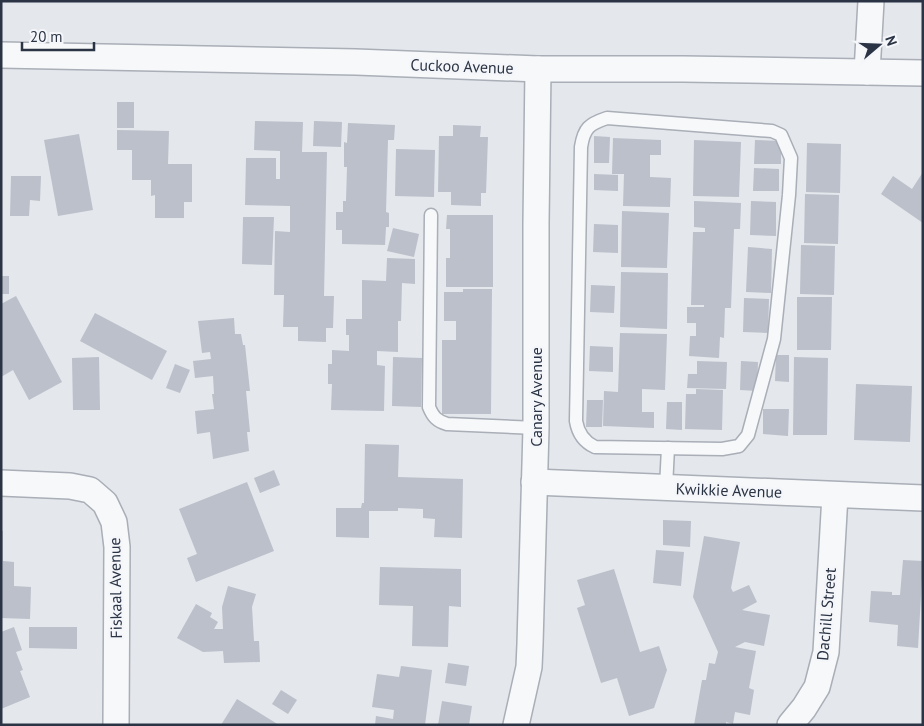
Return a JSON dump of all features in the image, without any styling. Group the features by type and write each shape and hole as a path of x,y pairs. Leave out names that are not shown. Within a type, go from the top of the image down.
{"street":[{"path":"866,72 871,1"},
{"name":"Cuckoo Avenue","path":"1,55 356,62 538,69 923,73"},
{"name":"Canary Avenue","path":"516,725 529,667 536,428 538,69"},
{"name":"Kwikkie Avenue","path":"534,482 923,498"},
{"name":"Fiskaal Avenue","path":"1,483 70,486 90,490 105,503 114,522 117,547 116,725"},
{"name":"Dachill Street","path":"790,725 804,708 816,687 826,652 835,495"}],"lane":[{"path":"607,118 772,131 781,135 791,158 790,196 774,339 748,435 739,446 730,449 668,448 596,447 589,445 577,430 581,147 583,134 590,126 607,118"},
{"path":"431,215 429,408 439,422 447,424 536,428"},
{"path":"666,488 668,448"}],"building":[{"path":"117,102 134,102 134,128 117,128"},
{"path":"255,121 303,122 302,152 327,152 324,296 334,296 333,328 326,328 326,342 298,341 298,327 283,327 284,295 274,295 275,231 290,232 290,206 245,205 246,158 276,158 276,179 280,179 280,151 254,150"},
{"path":"314,121 342,122 341,147 313,146"},
{"path":"348,123 395,125 394,140 388,140 386,212 389,213 389,227 386,227 385,245 342,244 342,230 336,230 336,212 343,212 343,201 346,201 347,167 344,167 344,142 347,143"},
{"path":"453,125 481,126 480,137 488,137 486,193 481,193 481,206 451,205 451,192 438,192 439,136 453,136"},
{"path":"117,130 169,131 168,164 192,164 192,202 184,202 184,218 155,218 155,195 151,196 151,180 132,180 132,150 117,150"},
{"path":"79,134 93,210 58,216 44,140"},
{"path":"594,136 610,137 609,163 594,163"},
{"path":"613,138 661,140 661,155 650,155 650,177 671,178 670,207 623,206 624,174 612,174"},
{"path":"694,140 741,142 739,197 693,196"},
{"path":"755,140 781,141 781,164 754,164"},
{"path":"807,143 841,144 840,193 806,192"},
{"path":"396,149 435,150 434,197 395,196"},
{"path":"754,168 779,169 779,191 753,191"},
{"path":"923,172 923,223 881,194 893,176 912,189"},
{"path":"594,174 618,175 618,191 594,190"},
{"path":"11,176 41,176 40,201 30,200 29,216 10,216"},
{"path":"805,194 839,195 838,244 804,243"},
{"path":"694,201 741,203 740,229 734,229 731,308 725,308 724,338 720,337 719,358 689,356 690,336 696,336 696,323 687,323 687,307 704,307 704,305 691,305 693,232 705,232 705,228 694,227"},
{"path":"751,201 776,202 776,236 750,235"},
{"path":"622,211 669,213 667,268 621,267"},
{"path":"447,215 493,215 493,287 446,287 446,258 450,258 450,229 446,229"},
{"path":"243,217 274,217 272,265 242,264"},
{"path":"594,224 618,225 618,253 593,252"},
{"path":"393,228 419,234 414,257 387,251"},
{"path":"801,245 835,246 834,295 800,294"},
{"path":"748,247 772,249 771,293 746,292"},
{"path":"387,258 415,259 415,284 402,283 401,321 398,321 398,352 377,351 377,365 385,366 384,411 331,410 332,384 328,384 328,364 332,364 332,350 349,351 346,319 362,319 362,280 386,281"},
{"path":"621,272 668,273 667,329 620,327"},
{"path":"1,276 9,276 9,294 1,294"},
{"path":"591,285 615,286 614,313 590,312"},
{"path":"463,289 492,289 491,414 442,414 442,340 456,340 456,321 444,321 444,292 463,292"},
{"path":"16,296 62,382 29,400 13,370 1,377 1,304"},
{"path":"797,297 832,297 831,350 797,350"},
{"path":"744,298 769,299 768,333 743,332"},
{"path":"95,313 167,351 152,380 80,341"},
{"path":"234,318 235,334 241,334 243,345 245,345 250,391 246,391 250,432 247,432 249,451 213,459 210,432 197,434 195,411 214,409 212,394 214,394 213,376 195,378 193,361 211,359 210,352 202,353 198,321"},
{"path":"620,333 667,334 665,390 642,389 642,412 654,412 654,428 603,426 604,391 618,392"},
{"path":"590,346 613,347 613,372 589,371"},
{"path":"776,355 789,355 789,382 775,381"},
{"path":"99,357 100,410 73,410 72,358"},
{"path":"393,357 422,358 421,407 392,406"},
{"path":"794,357 828,358 827,435 793,435"},
{"path":"697,361 727,362 726,389 687,388 688,374 697,374"},
{"path":"741,361 758,362 757,391 740,390"},
{"path":"175,364 190,370 180,393 166,388"},
{"path":"856,384 912,386 910,442 854,440"},
{"path":"696,389 723,390 722,430 685,429 686,394 696,394"},
{"path":"587,400 603,400 602,427 586,427"},
{"path":"667,402 682,402 682,430 666,429"},
{"path":"763,409 789,409 788,436 763,434"},
{"path":"365,444 399,445 398,477 463,479 462,538 434,537 435,519 423,518 423,509 398,508 398,511 369,511 369,538 336,537 336,508 361,508 362,503 364,503"},
{"path":"274,470 280,485 260,493 254,478"},
{"path":"247,482 274,551 196,582 187,558 197,554 179,509"},
{"path":"663,520 691,521 690,547 663,545"},
{"path":"1,530 3,531 3,561 14,562 14,586 31,587 30,619 1,618"},
{"path":"704,536 740,542 731,588 733,592 749,585 757,602 742,610 770,615 764,646 745,642 735,647 756,651 749,688 754,690 750,715 735,712 733,724 726,722 726,725 694,725 702,680 706,680 709,663 715,664 718,652 693,597"},
{"path":"656,550 684,552 681,586 653,583"},
{"path":"903,560 923,561 918,648 897,646 898,625 869,622 871,591 892,592 892,595 900,595"},
{"path":"380,567 461,569 461,607 449,606 448,647 412,646 413,606 379,605"},
{"path":"614,569 640,652 659,646 667,670 654,708 629,716 617,678 601,683 577,608 585,605 577,580"},
{"path":"228,586 256,594 252,607 254,641 259,641 260,662 224,663 223,651 203,652 177,638 196,604 212,613 210,617 218,622 214,629 223,629 222,607"},
{"path":"14,627 22,650 16,652 23,670 20,671 30,697 1,709 1,632"},
{"path":"29,627 77,627 77,649 29,648"},
{"path":"448,663 469,666 466,686 445,683"},
{"path":"401,666 432,670 425,725 375,725 376,716 393,719 394,710 372,707 377,674 399,677"},
{"path":"281,690 297,700 288,714 272,704"},
{"path":"237,699 279,725 221,725"},
{"path":"442,701 472,706 469,725 438,725"}]}
